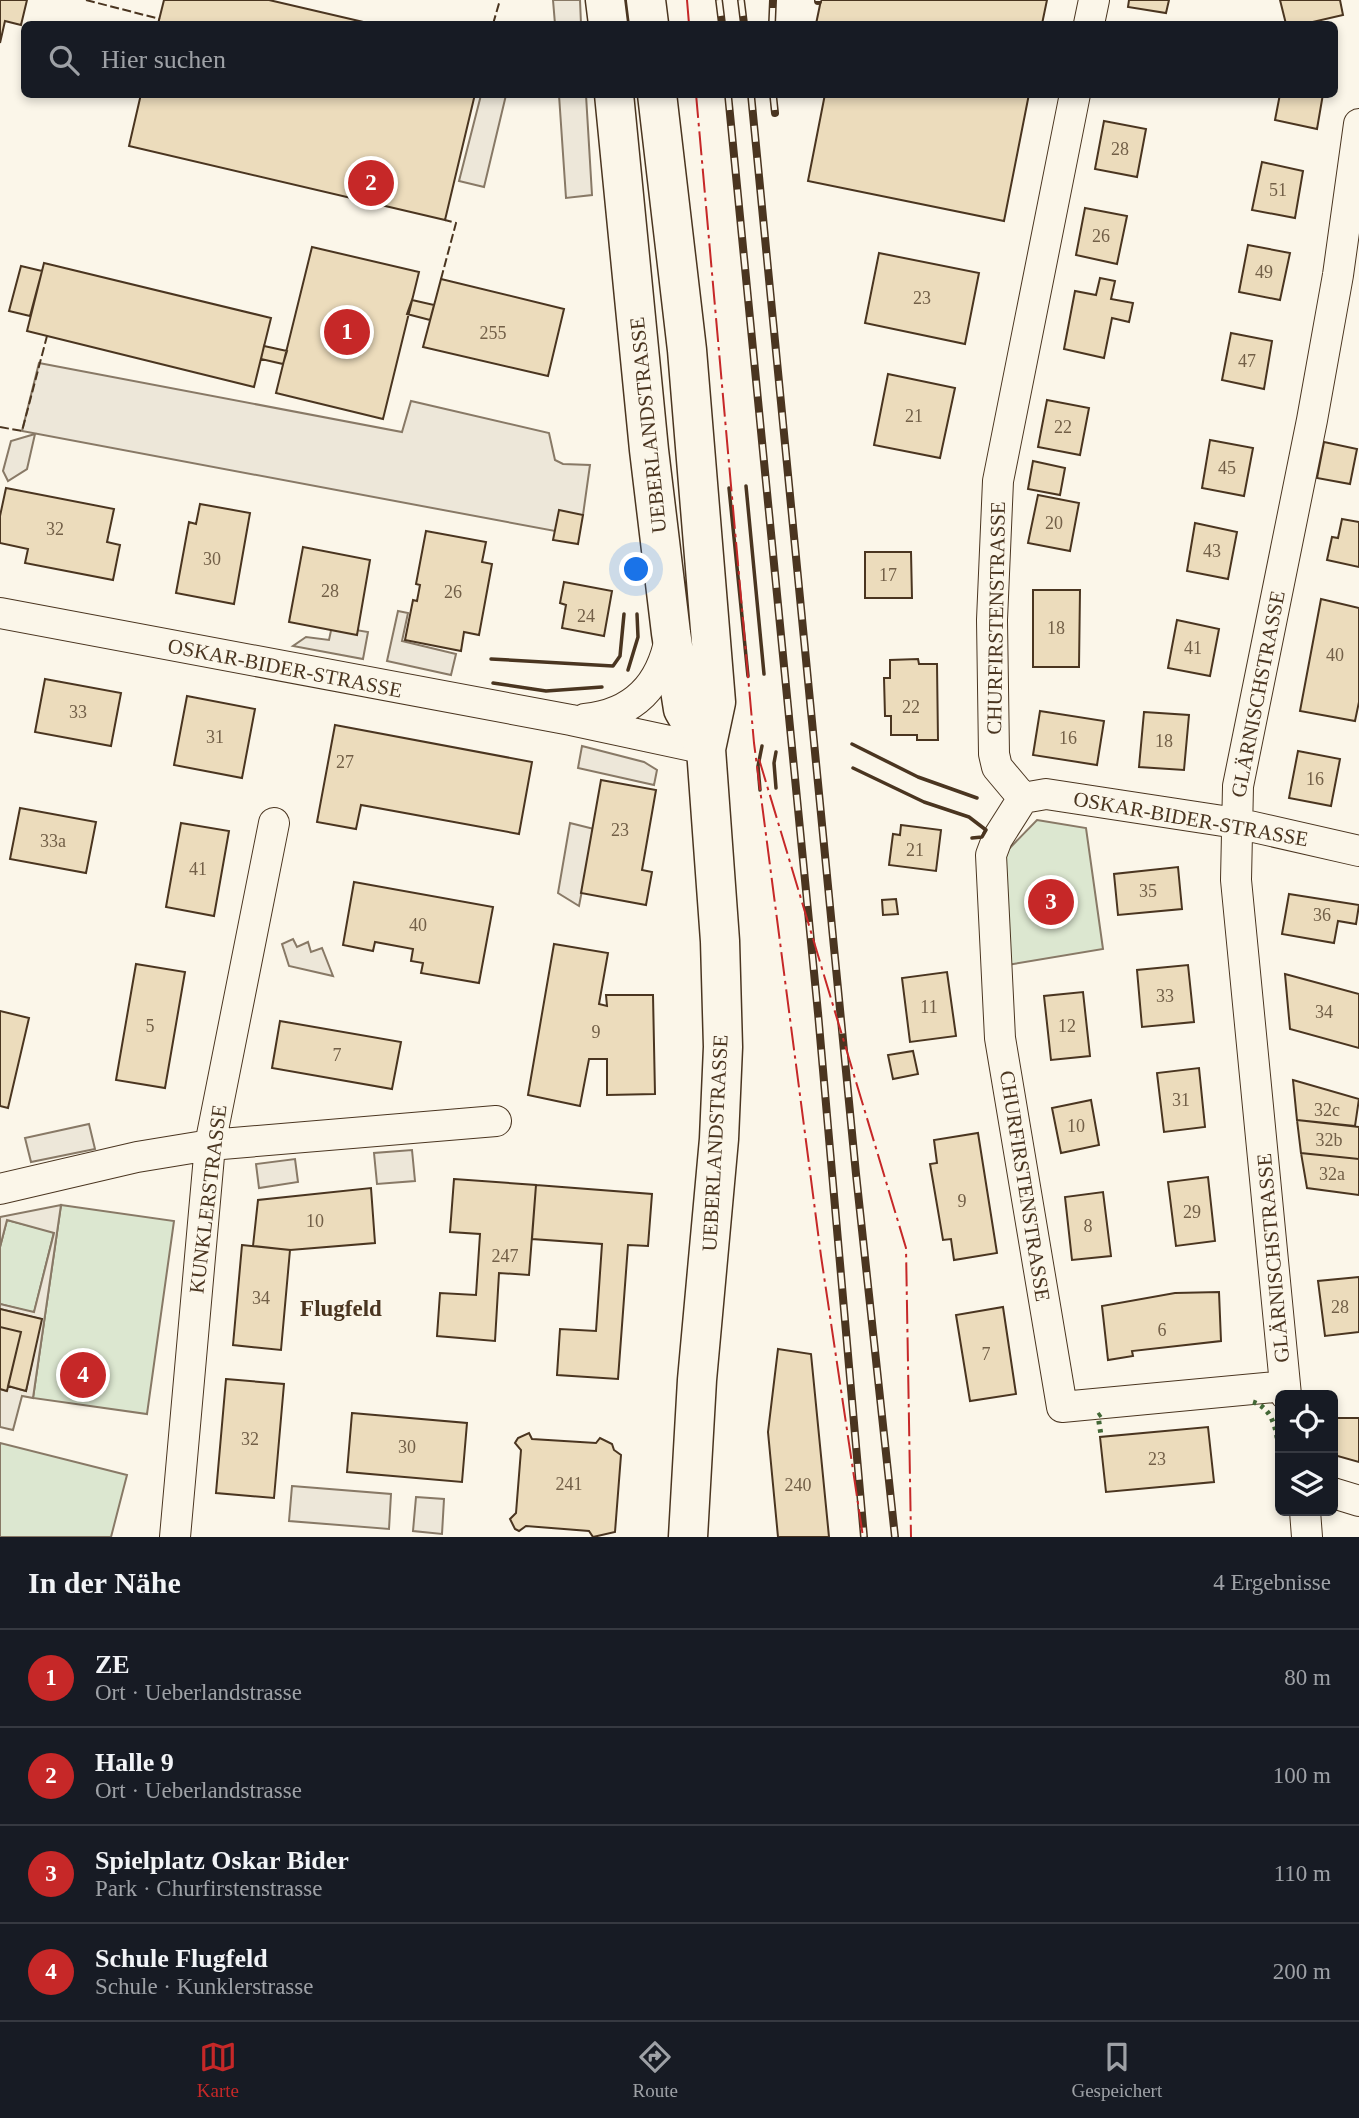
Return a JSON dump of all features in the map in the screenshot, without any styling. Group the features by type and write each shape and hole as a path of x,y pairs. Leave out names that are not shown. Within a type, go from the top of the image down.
{"main road":[{"path":"605,0 607,21"},
{"path":"646,0 649,21"},
{"name":"UEBERLANDSTRASSE","path":"614,98 649,450 671,633 683,709 706,749"},
{"name":"UEBERLANDSTRASSE","path":"657,98 689,363 716,702 706,749 720,942 723,1046 719,1139 697,1380 688,1537"}],"street":[{"path":"1090,21 1094,0"},
{"name":"CHURFIRSTENSTRASSE","path":"1074,98 998,481 992,621 994,754 998,767 1023,799 997,839 991,855 1000,1038 1062,1407 1275,1392"},
{"name":"GLÄRNISCHSTRASSE","path":"1286,1390 1236,880 1238,786 1336,288 1359,124"},
{"name":"OSKAR-BIDER-STRASSE","path":"0,613 571,720 706,749"},
{"name":"OSKAR-BIDER-STRASSE","path":"571,720 599,718 619,712 643,696 663,664 671,633"},
{"name":"OSKAR-BIDER-STRASSE","path":"1023,799 1046,793 1236,823 1359,851"},
{"name":"KUNKLERSTRASSE","path":"175,1537 211,1145 274,823"},
{"path":"0,1189 137,1157 211,1145 496,1121"},
{"path":"1338,1495 1359,1501"},
{"path":"1305,1516 1307,1537"}],"green space":[{"path":"1037,820 1086,828 1103,949 1007,965 1003,855"},
{"path":"61,1205 174,1221 147,1414 33,1398"},
{"path":"7,1220 54,1232 34,1313 0,1304 0,1247"},
{"path":"0,1443 127,1475 111,1537 0,1537"}],"shaded area":[{"path":"553,0 580,0 581,21 555,21"},
{"path":"480,98 505,98 484,187 459,181"},
{"path":"559,98 586,98 592,195 566,198"},
{"path":"39,363 402,432 411,401 549,433 555,460 563,464 590,465 583,515 555,531 22,431"},
{"path":"35,434 27,469 8,481 3,471 11,441"},
{"path":"398,611 408,613 402,641 456,654 451,675 387,661"},
{"path":"332,626 368,632 363,659 293,646 306,637 329,640"},
{"path":"582,746 644,762 657,770 654,785 578,768"},
{"path":"570,823 594,829 579,906 558,893"},
{"path":"293,939 297,947 308,942 311,952 322,948 333,976 289,966 282,944"},
{"path":"89,1124 95,1149 31,1162 25,1138"},
{"path":"412,1150 415,1181 377,1184 374,1153"},
{"path":"295,1159 298,1182 259,1188 256,1164"},
{"path":"61,1205 33,1398 22,1396 13,1430 0,1427 0,1389 6,1391 8,1386 26,1391 41,1319 0,1309 0,1304 34,1312 54,1233 7,1220 0,1247 0,1217"},
{"path":"292,1486 391,1494 389,1529 289,1521"},
{"path":"416,1497 444,1499 442,1534 413,1531"}],"building":[{"path":"0,0 27,0 21,25 5,21 0,43"},
{"path":"164,0 269,0 359,21 159,21"},
{"path":"821,0 1047,0 1043,21 817,21"},
{"path":"1129,0 1169,0 1166,13 1128,7"},
{"path":"1280,0 1340,0 1343,15 1317,21 1285,21"},
{"path":"140,98 474,98 445,220 129,146"},
{"path":"824,98 1028,98 1004,221 808,181"},
{"path":"1279,98 1322,98 1317,129 1275,120"},
{"path":"1104,121 1146,129 1137,177 1095,169"},
{"path":"1262,162 1303,171 1295,218 1252,210"},
{"path":"1085,208 1127,216 1117,264 1076,255"},
{"path":"1248,245 1290,253 1280,300 1239,292"},
{"path":"312,247 419,272 383,419 276,393"},
{"path":"879,253 979,273 965,344 865,323"},
{"path":"44,263 271,318 254,387 27,331"},
{"path":"21,266 42,271 30,316 9,311"},
{"path":"1100,278 1115,281 1111,299 1133,303 1129,322 1112,318 1104,358 1064,349 1075,291 1096,295"},
{"path":"441,279 564,309 548,376 423,347"},
{"path":"412,300 434,305 430,320 407,314"},
{"path":"1231,333 1272,341 1264,389 1222,380"},
{"path":"264,346 287,351 283,364 261,359"},
{"path":"888,374 955,388 940,458 874,445"},
{"path":"1047,400 1089,408 1080,455 1038,447"},
{"path":"1210,440 1253,448 1244,496 1202,488"},
{"path":"1324,442 1357,449 1350,484 1317,478"},
{"path":"1033,461 1065,468 1060,495 1028,489"},
{"path":"6,488 114,509 107,542 120,545 113,580 25,563 28,549 0,543 0,516"},
{"path":"1038,495 1079,503 1070,551 1028,543"},
{"path":"200,504 250,513 234,604 176,593 189,522 196,524"},
{"path":"559,510 583,515 578,544 553,540"},
{"path":"1342,519 1359,522 1359,567 1327,560 1332,537 1338,538"},
{"path":"1195,523 1237,532 1228,579 1187,571"},
{"path":"426,531 486,542 482,562 492,564 479,635 464,632 461,651 405,640 413,600 417,601 420,585 416,584"},
{"path":"303,547 370,560 357,635 289,622"},
{"path":"865,552 911,552 912,598 865,598"},
{"path":"564,582 612,591 604,636 562,628 566,605 560,603"},
{"path":"1033,590 1080,590 1079,667 1033,667"},
{"path":"1321,599 1359,608 1359,702 1355,721 1300,711"},
{"path":"1177,620 1219,629 1210,676 1168,668"},
{"path":"918,659 919,664 937,664 938,740 917,740 917,735 891,735 891,716 885,716 884,678 890,678 890,660"},
{"path":"45,679 121,693 111,746 35,732"},
{"path":"187,696 255,709 242,778 174,765"},
{"path":"1040,711 1104,721 1097,765 1033,755"},
{"path":"1144,712 1189,715 1184,770 1139,767"},
{"path":"335,725 532,762 519,834 361,805 356,829 317,822"},
{"path":"1298,751 1340,759 1331,806 1289,798"},
{"path":"601,780 656,790 642,870 652,872 646,905 581,893"},
{"path":"20,808 96,822 86,873 10,859"},
{"path":"181,823 229,831 214,916 166,907"},
{"path":"901,825 941,830 936,871 889,865 893,834 900,835"},
{"path":"1178,867 1182,909 1118,915 1114,874"},
{"path":"354,882 493,907 479,983 421,973 423,963 411,961 413,949 375,942 373,951 343,945"},
{"path":"1289,894 1359,905 1356,924 1338,921 1334,943 1282,934"},
{"path":"896,899 898,914 883,915 882,900"},
{"path":"554,944 608,953 599,1004 607,1006 606,995 653,995 655,1094 607,1095 607,1059 589,1059 580,1106 528,1095"},
{"path":"136,964 185,972 165,1088 116,1080"},
{"path":"1188,965 1194,1022 1142,1027 1137,970"},
{"path":"947,972 956,1036 910,1042 902,978"},
{"path":"1285,974 1359,994 1359,1048 1290,1029"},
{"path":"1083,992 1090,1056 1051,1060 1044,996"},
{"path":"0,1011 29,1018 8,1108 0,1106"},
{"path":"280,1021 401,1042 392,1089 272,1068"},
{"path":"913,1051 918,1074 893,1079 888,1055"},
{"path":"1199,1068 1205,1127 1164,1132 1157,1073"},
{"path":"1293,1080 1359,1099 1355,1126 1297,1120"},
{"path":"1091,1100 1099,1145 1061,1153 1052,1108"},
{"path":"1297,1120 1359,1127 1359,1159 1301,1153"},
{"path":"978,1133 997,1253 954,1260 951,1239 943,1240 930,1164 937,1163 934,1140"},
{"path":"1301,1153 1359,1159 1359,1195 1307,1188"},
{"path":"1208,1177 1215,1241 1176,1246 1168,1182"},
{"path":"454,1179 536,1185 529,1275 499,1273 495,1341 437,1336 440,1293 476,1295 480,1234 450,1232"},
{"path":"536,1185 652,1194 648,1246 628,1245 618,1379 557,1375 560,1329 596,1331 602,1244 532,1239"},
{"path":"371,1188 375,1243 290,1250 253,1246 258,1200"},
{"path":"1103,1192 1111,1256 1072,1260 1065,1197"},
{"path":"242,1245 290,1250 281,1350 233,1345"},
{"path":"1359,1277 1359,1332 1325,1336 1318,1281"},
{"path":"1219,1292 1221,1341 1132,1351 1133,1356 1108,1360 1102,1306 1175,1293"},
{"path":"1003,1307 1016,1394 970,1401 956,1315"},
{"path":"0,1309 42,1319 26,1391 8,1386 21,1332 0,1327"},
{"path":"0,1327 21,1332 7,1391 0,1389"},
{"path":"778,1349 811,1354 829,1537 778,1537 768,1432"},
{"path":"226,1379 284,1384 274,1498 216,1493"},
{"path":"352,1413 467,1423 462,1482 347,1472"},
{"path":"1338,1418 1359,1418 1359,1462 1338,1456"},
{"path":"1208,1427 1214,1482 1106,1492 1100,1437"},
{"path":"529,1433 532,1439 596,1443 600,1438 612,1444 614,1450 621,1455 615,1532 593,1537 589,1531 526,1526 519,1531 515,1529 510,1519 516,1513 521,1450 515,1443 518,1438"}],"railway":[{"path":"719,0 722,21"},
{"path":"741,0 744,21"},
{"path":"772,21 773,0"},
{"path":"728,98 818,1013 864,1537"},
{"path":"751,98 856,1174 895,1537"},
{"path":"773,98 775,113"}],"hedge":[{"path":"1253,1402 1269,1414 1274,1424 1278,1453"},
{"path":"1101,1414 1098,1416 1101,1435"}],"fence":[{"path":"86,0 160,19"},
{"path":"494,21 500,0"},
{"path":"441,279 456,223 445,220"},
{"path":"0,427 22,431 47,336"}],"wall":[{"path":"746,486 764,674"},
{"path":"729,488 748,676"},
{"path":"491,659 613,666 620,656 624,614"},
{"path":"628,670 638,637 637,614"},
{"path":"493,683 546,691 602,687"},
{"path":"852,744 918,777 977,798"},
{"path":"760,790 758,766 762,746"},
{"path":"776,752 776,788"},
{"path":"853,768 924,802 969,817 986,830 982,837 972,838"}],"power":[{"path":"687,0 689,21"},
{"path":"696,98 754,743 821,1256 863,1537"},
{"path":"759,759 906,1248 911,1537"}],"place":[{"name":"Halle 9","path":"371,183"},
{"name":"ZE","path":"347,332"},
{"name":"Spielplatz Oskar Bider","path":"1051,902"},
{"name":"Schule Flugfeld","path":"83,1375"}],"district":[{"name":"Flugfeld","path":"341,1308"}]}
